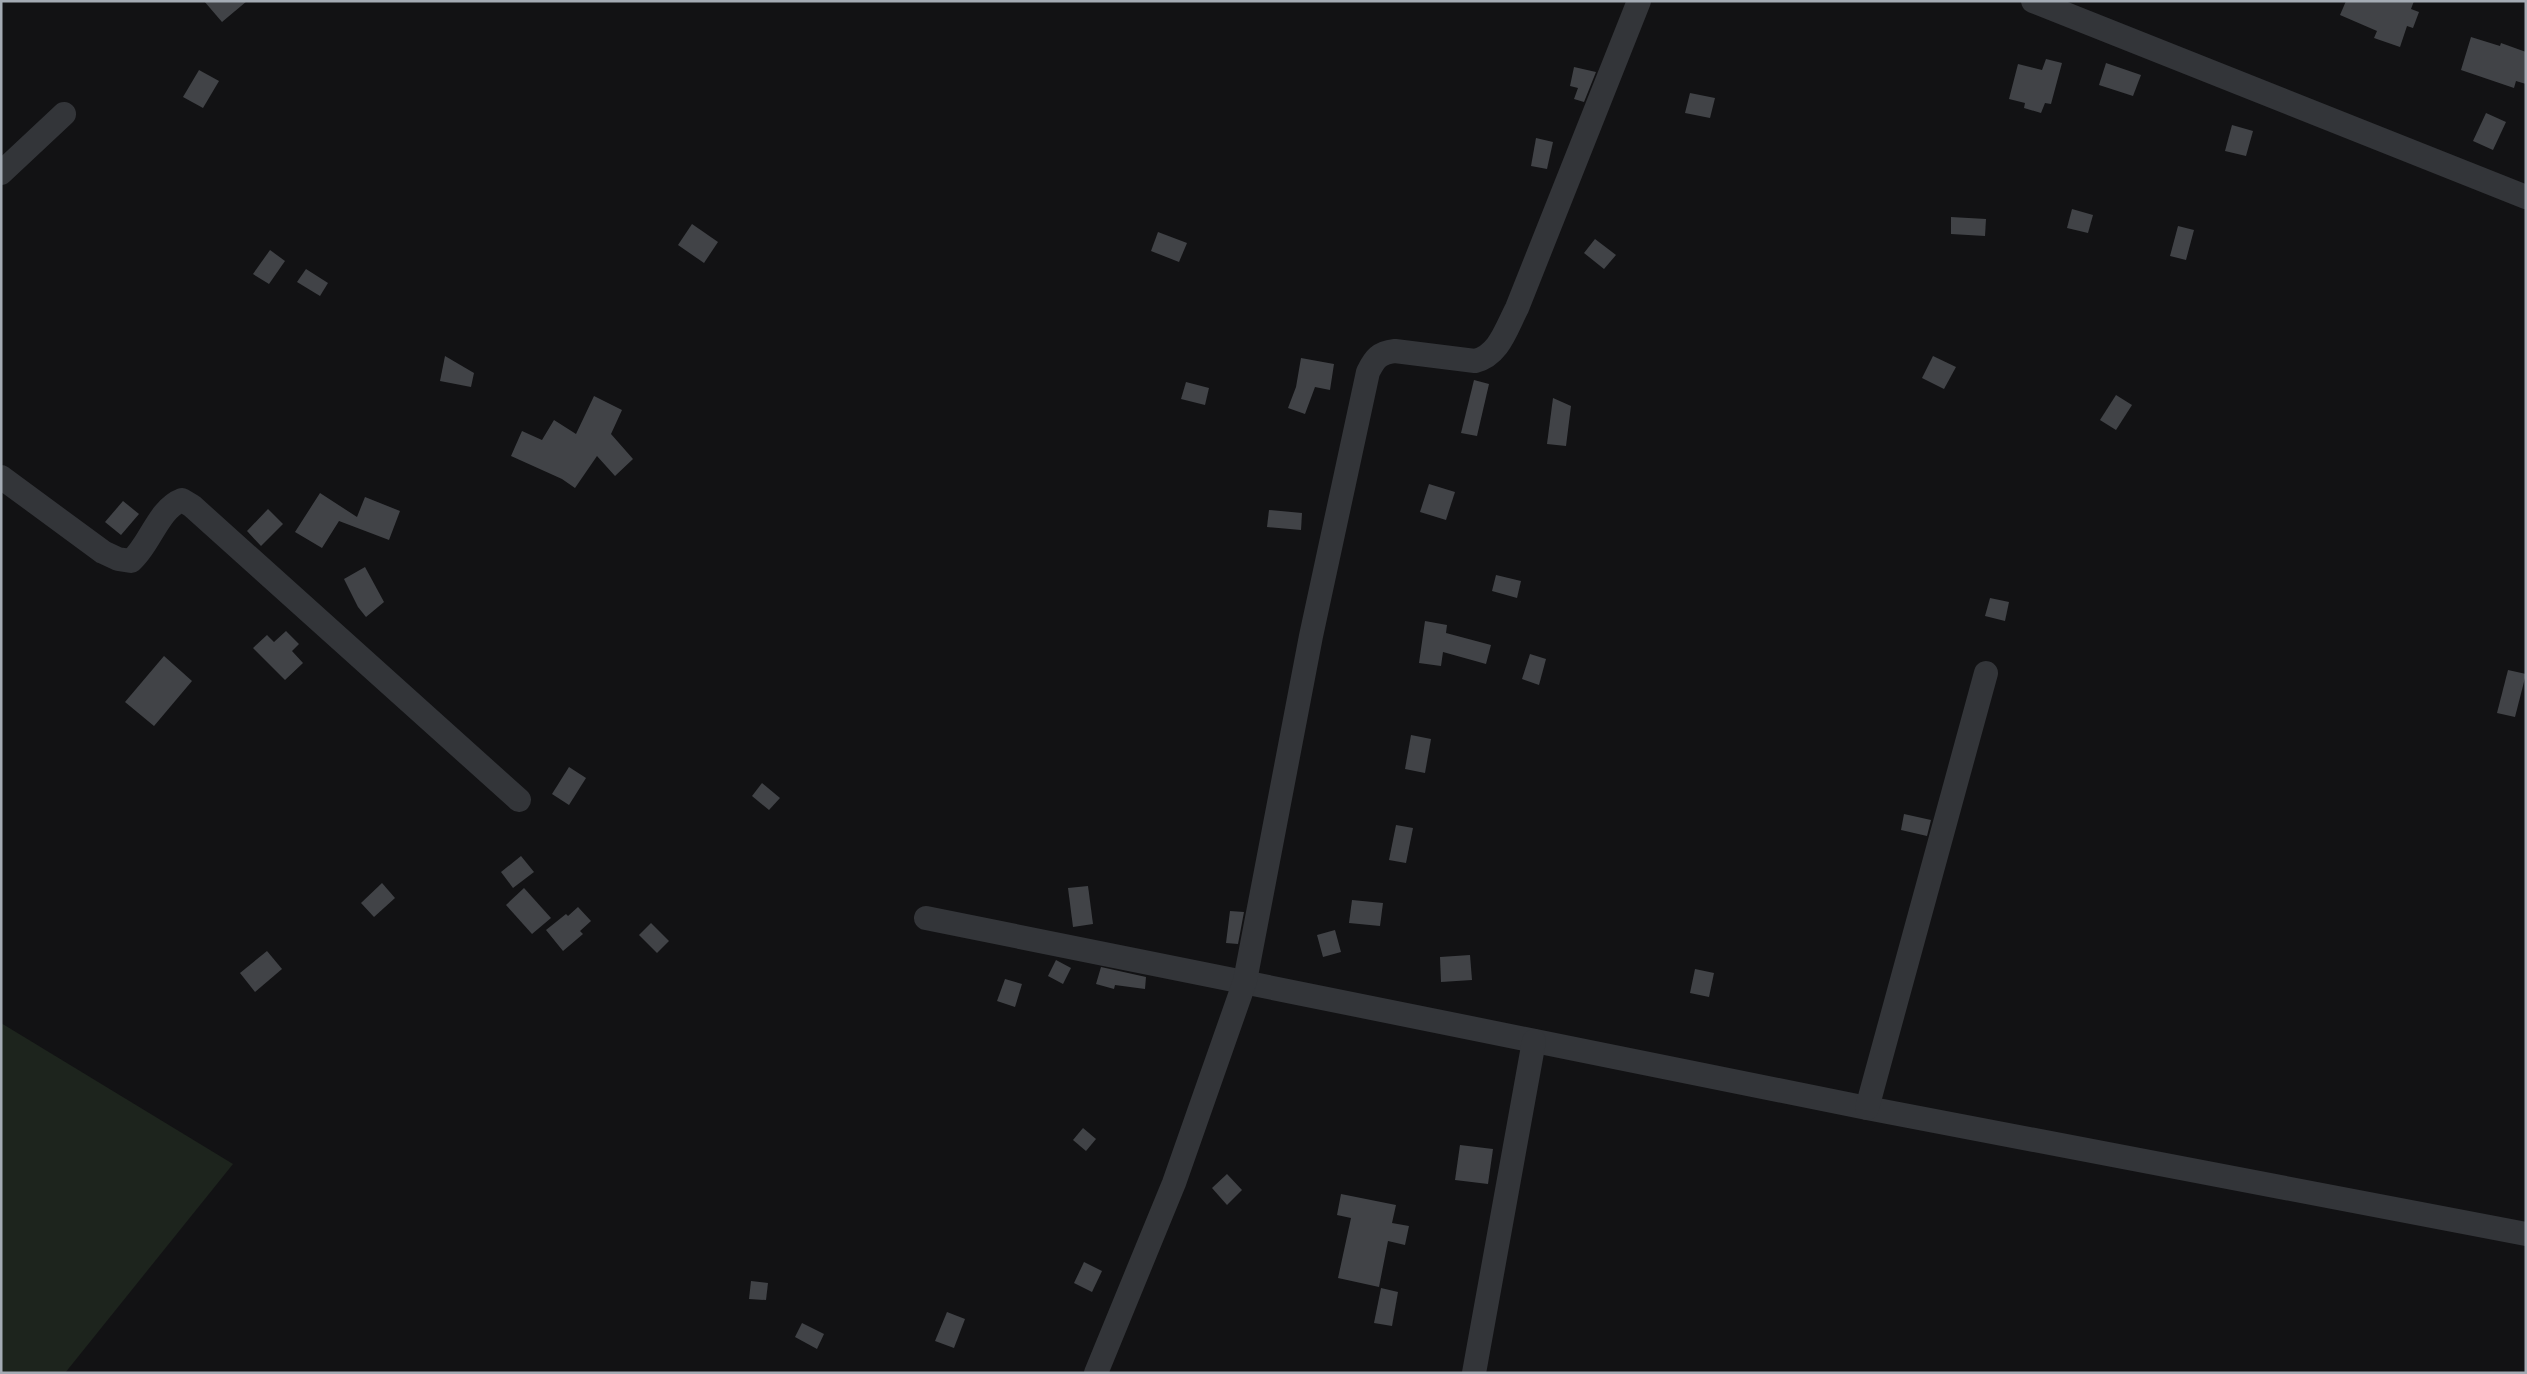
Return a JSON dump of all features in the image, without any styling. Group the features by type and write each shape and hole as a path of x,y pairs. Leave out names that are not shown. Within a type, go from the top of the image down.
{"street":[{"path":"1096,1373 1174,1183 1245,981 1311,636 1368,372 1375,357 1384,352 1395,351 1475,361 1486,358 1497,346 1517,308 1639,1"},
{"path":"2033,1 2526,197"},
{"path":"1,173 64,114"},
{"path":"1,477 103,552 118,559 131,561 140,553 172,504 182,500 192,506 519,800"},
{"path":"1867,1108 1986,673"},
{"path":"926,918 1867,1108 2526,1234"},
{"path":"1474,1373 1534,1041"}],"shaded area":[{"path":"1,1023 233,1164 65,1373 1,1373"}],"building":[{"path":"204,1 247,1 222,22"},
{"path":"2346,1 2414,1 2411,9 2419,12 2413,28 2407,26 2400,47 2374,38 2377,31 2340,15"},
{"path":"2471,37 2500,46 2501,43 2526,52 2526,84 2516,81 2514,88 2461,70"},
{"path":"2046,59 2062,63 2051,104 2045,103 2041,113 2024,108 2025,103 2009,99 2018,64 2042,70"},
{"path":"2106,63 2141,75 2133,96 2099,85"},
{"path":"1574,67 1596,72 1584,102 1574,99 1578,88 1570,86"},
{"path":"199,70 219,81 203,108 183,97"},
{"path":"1690,93 1715,98 1710,118 1685,113"},
{"path":"2486,113 2506,122 2493,150 2473,141"},
{"path":"2232,125 2253,131 2246,156 2225,151"},
{"path":"1536,138 1553,142 1547,169 1531,166"},
{"path":"2072,209 2093,215 2088,233 2067,228"},
{"path":"1951,217 1986,219 1985,236 1951,234"},
{"path":"692,224 718,242 704,263 678,245"},
{"path":"2178,226 2194,230 2186,260 2170,256"},
{"path":"1158,232 1187,243 1179,262 1151,251"},
{"path":"1595,239 1616,255 1604,269 1584,253"},
{"path":"270,250 285,261 269,284 253,274"},
{"path":"306,269 328,283 320,296 297,282"},
{"path":"445,356 474,373 471,387 440,381"},
{"path":"1933,356 1956,367 1944,389 1922,378"},
{"path":"1301,358 1334,364 1330,390 1315,387 1305,414 1288,408 1296,387"},
{"path":"1474,380 1489,384 1477,436 1461,433"},
{"path":"1186,382 1209,388 1205,405 1181,399"},
{"path":"2116,395 2132,405 2116,430 2100,420"},
{"path":"594,396 622,410 611,434 633,459 615,476 597,456 575,488 562,479 511,456 522,431 542,440 554,420 576,434"},
{"path":"1553,398 1571,406 1566,446 1547,444"},
{"path":"1429,484 1455,492 1446,520 1420,512"},
{"path":"320,493 357,517 365,497 400,511 389,540 339,521 322,548 295,532"},
{"path":"123,501 139,514 121,535 105,522"},
{"path":"268,509 283,524 261,546 247,531"},
{"path":"1269,510 1302,513 1301,530 1267,527"},
{"path":"365,567 384,602 366,617 358,607 344,579"},
{"path":"1496,575 1521,581 1517,598 1492,591"},
{"path":"1990,598 2009,602 2005,621 1985,616"},
{"path":"1425,621 1447,625 1446,633 1491,645 1486,664 1443,652 1441,666 1419,663"},
{"path":"286,631 299,644 292,651 303,663 285,680 253,648 267,635 274,642"},
{"path":"1530,654 1546,659 1539,685 1522,679"},
{"path":"164,656 192,681 154,726 125,702"},
{"path":"2508,670 2526,674 2515,717 2497,713"},
{"path":"1411,735 1431,739 1425,773 1405,769"},
{"path":"569,767 586,778 569,805 552,794"},
{"path":"762,783 780,798 769,810 752,796"},
{"path":"1904,814 1931,820 1927,836 1901,830"},
{"path":"1396,825 1413,828 1406,863 1389,860"},
{"path":"521,856 534,872 513,888 501,872"},
{"path":"382,883 395,898 374,917 361,903"},
{"path":"1088,886 1093,924 1073,927 1068,888"},
{"path":"524,888 551,918 532,934 506,905"},
{"path":"1352,900 1383,903 1380,926 1349,923"},
{"path":"578,907 591,921 580,931 583,934 563,951 546,930"},
{"path":"1230,911 1244,912 1238,944 1226,943"},
{"path":"651,923 669,941 657,953 639,935"},
{"path":"1335,930 1341,952 1323,957 1317,935"},
{"path":"267,951 282,969 255,992 240,973"},
{"path":"1470,955 1472,980 1441,982 1440,957"},
{"path":"1056,960 1071,968 1063,984 1048,976"},
{"path":"1101,967 1146,977 1145,989 1115,985 1114,989 1096,984"},
{"path":"1695,969 1714,973 1709,997 1690,993"},
{"path":"1005,979 1022,984 1015,1007 997,1001"},
{"path":"1083,1128 1096,1139 1086,1151 1073,1140"},
{"path":"1460,1145 1493,1149 1488,1184 1455,1180"},
{"path":"1227,1174 1242,1190 1227,1205 1212,1188"},
{"path":"1341,1194 1396,1205 1392,1223 1409,1226 1405,1245 1388,1241 1379,1287 1338,1278 1351,1218 1337,1215"},
{"path":"1084,1262 1102,1271 1092,1292 1074,1283"},
{"path":"751,1281 768,1283 766,1300 749,1299"},
{"path":"1381,1288 1398,1292 1392,1326 1374,1323"},
{"path":"947,1312 965,1319 954,1348 935,1341"},
{"path":"802,1323 824,1334 817,1349 795,1337"}]}
